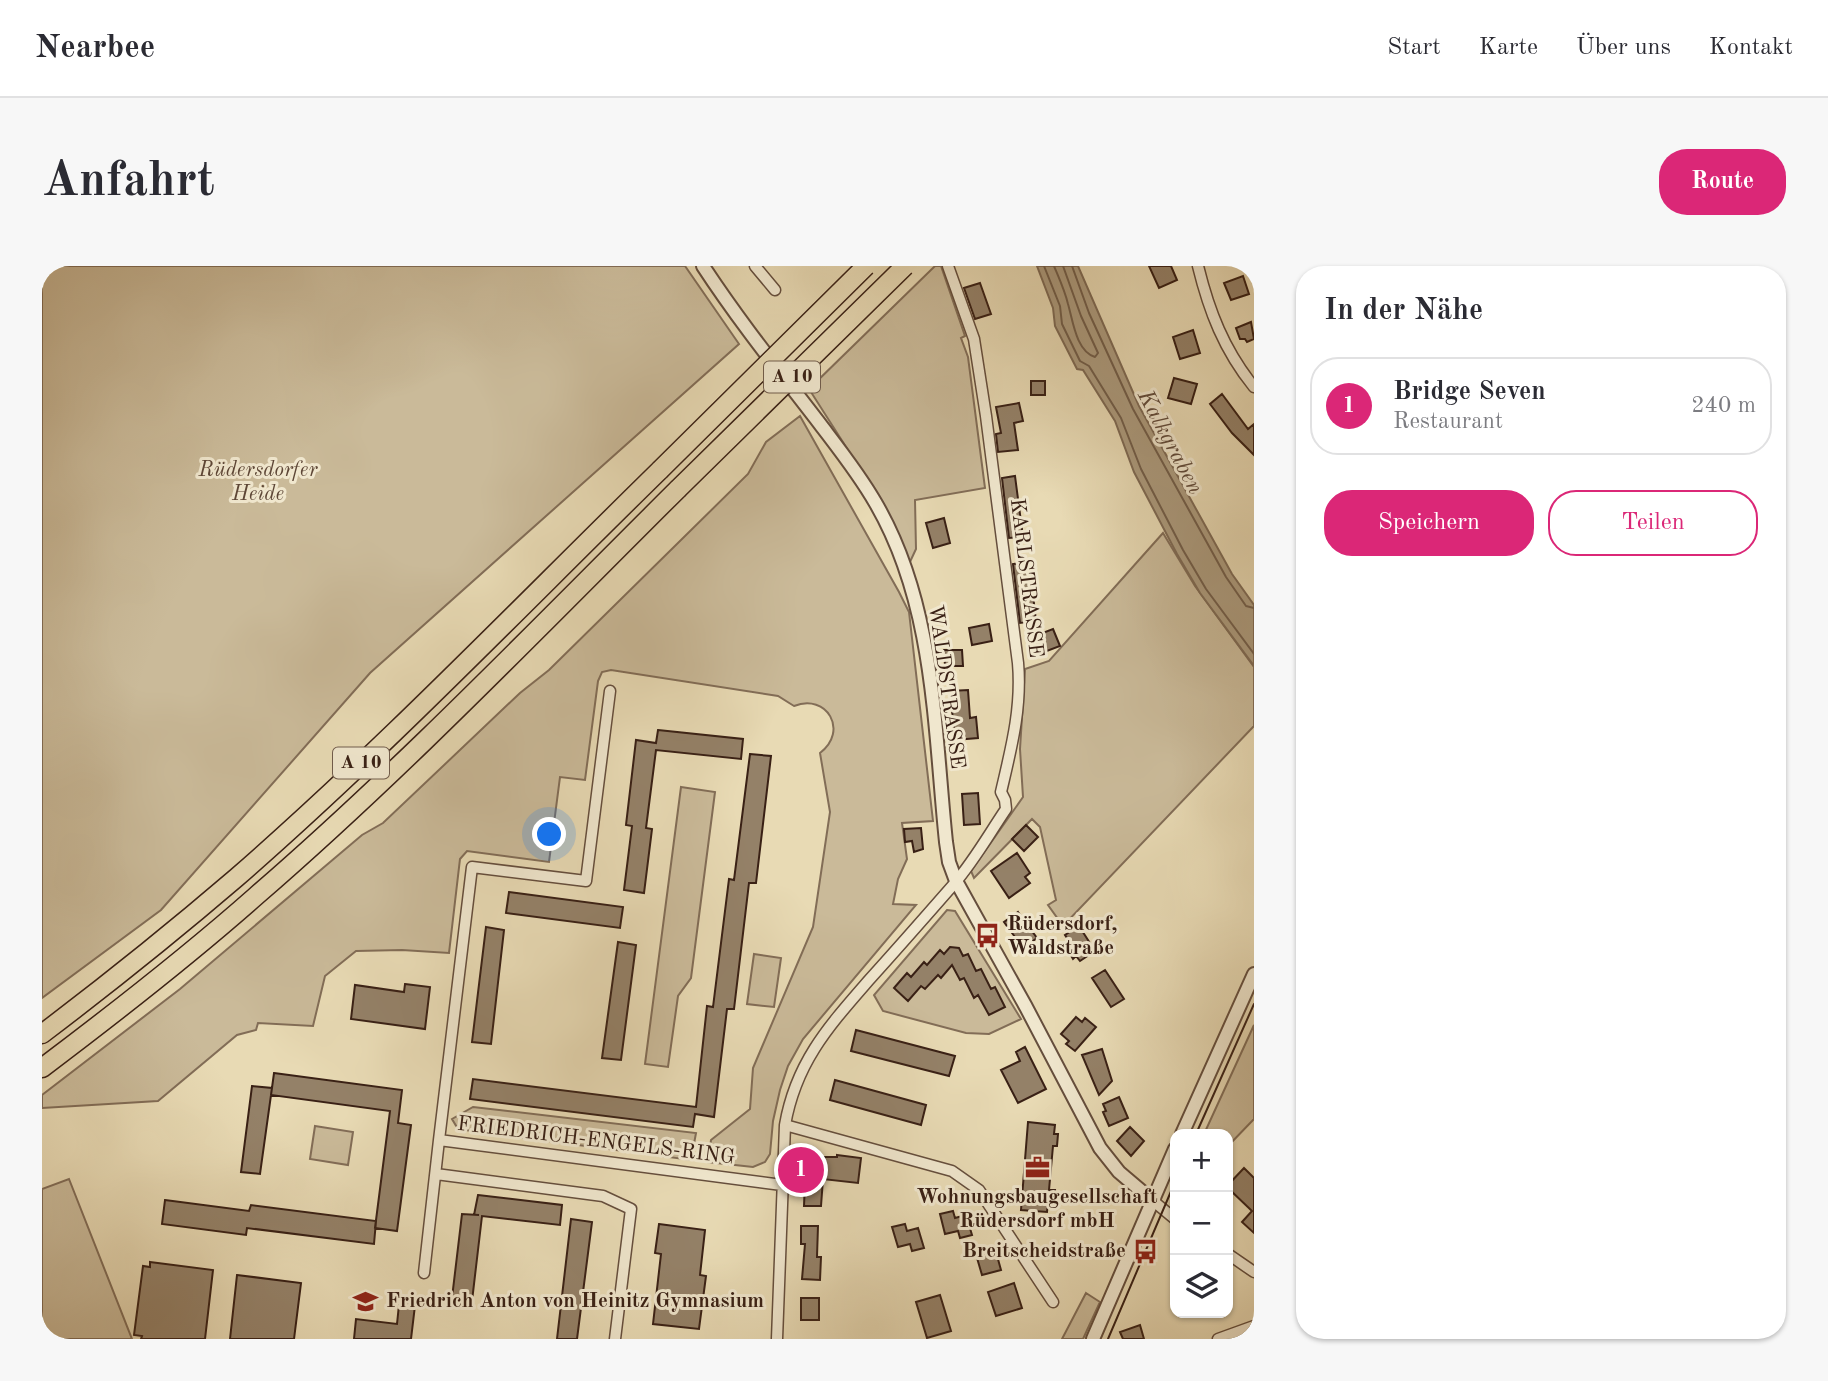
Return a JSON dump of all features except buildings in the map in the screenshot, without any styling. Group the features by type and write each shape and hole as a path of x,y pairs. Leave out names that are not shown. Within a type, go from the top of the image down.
{"highway":[{"name":"A 10","path":"42,1034 122,973 323,799 866,266"},
{"name":"A 10","path":"42,1069 143,992 256,896 342,818 419,746 905,266"}],"street":[{"name":"WALDSTRASSE","path":"703,266 857,473 892,536 918,608 927,653 946,842 956,881 1106,1157 1127,1180 1152,1200"},
{"path":"755,266 775,290"},
{"name":"KARLSTRASSE","path":"948,266 974,339 1020,685 1016,724 1001,792 1006,809 956,881"},
{"path":"1198,266 1208,307 1221,338 1254,387"},
{"name":"FRIEDRICH-ENGELS-RING","path":"610,691 586,881 472,867 439,1140 782,1185"},
{"path":"778,1339 782,1185 788,1105 802,1069 821,1036 956,881"},
{"path":"1184,1129 1254,974"},
{"path":"785,1125 953,1171 979,1189 1054,1302"},
{"path":"424,1273 439,1140"},
{"path":"1093,1339 1170,1160"},
{"path":"436,1174 603,1196 631,1209 615,1339"},
{"path":"1152,1200 1170,1215"},
{"path":"1229,1255 1254,1272"},
{"path":"1218,1339 1254,1326"}],"green space":[{"name":"Rüdersdorfer Heide","path":"42,266 685,266 739,344 370,673 161,910 42,998"},
{"path":"935,266 941,266 965,336 961,338 968,357 985,488 915,500 916,549 909,564 885,508 809,389"},
{"path":"800,416 909,612 933,821 902,823 907,859 898,879 893,904 916,905 803,1039 788,1066 780,1090 773,1121 770,1154 765,1162 753,1167 708,1162 711,1140 750,1109 753,1068 813,927 830,812 820,753 829,744 833,725 830,716 816,705 806,703 794,706 778,696 611,670 602,672 598,681 585,780 560,777 549,862 467,851 460,859 449,953 356,951 325,976 313,1026 258,1023 256,1030 237,1035 158,1101 42,1108 42,1095 180,989 362,835 383,823 520,693 549,670 748,474 766,442"},
{"path":"1163,533 1195,586 1254,667 1254,726 1063,926 1048,905 1056,900 1040,827 1032,819 974,878 971,871 1023,797 1020,749 1025,669 1049,661"},
{"path":"681,787 715,792 691,978 678,996 668,1067 645,1064"},
{"path":"947,910 955,911 1021,1019 989,1034 966,1033 883,1011 874,995"},
{"path":"754,954 781,958 774,1007 747,1004"},
{"path":"1254,1025 1254,1119 1233,1141 1233,1129 1206,1129"},
{"path":"473,1107 696,1133 691,1160 458,1129 452,1119"},
{"path":"315,1126 353,1132 348,1165 310,1159"},
{"path":"69,1179 132,1339 42,1339 42,1189"},
{"path":"1086,1293 1100,1302 1083,1339 1062,1339"}],"water":[{"path":"1037,266 1078,266 1139,406 1232,574 1254,605 1254,666 1200,593 1177,554 1134,472 1115,421 1083,370 1077,369 1055,326 1053,308"}],"tram line":[{"path":"1198,1129 1254,1004"},
{"path":"1108,1339 1171,1192"}],"place":[{"name":"Rüdersdorf, Waldstraße","path":"987,936"},
{"name":"Wohnungsbaugesellschaft Rüdersdorf mbH","path":"1037,1168"},
{"name":"Bridge Seven","path":"801,1170"},
{"name":"Breitscheidstraße","path":"1146,1251"},
{"name":"Friedrich Anton von Heinitz Gymnasium","path":"366,1301"}],"water label":[{"name":"Kalkgraben","path":"1170,442"}]}
